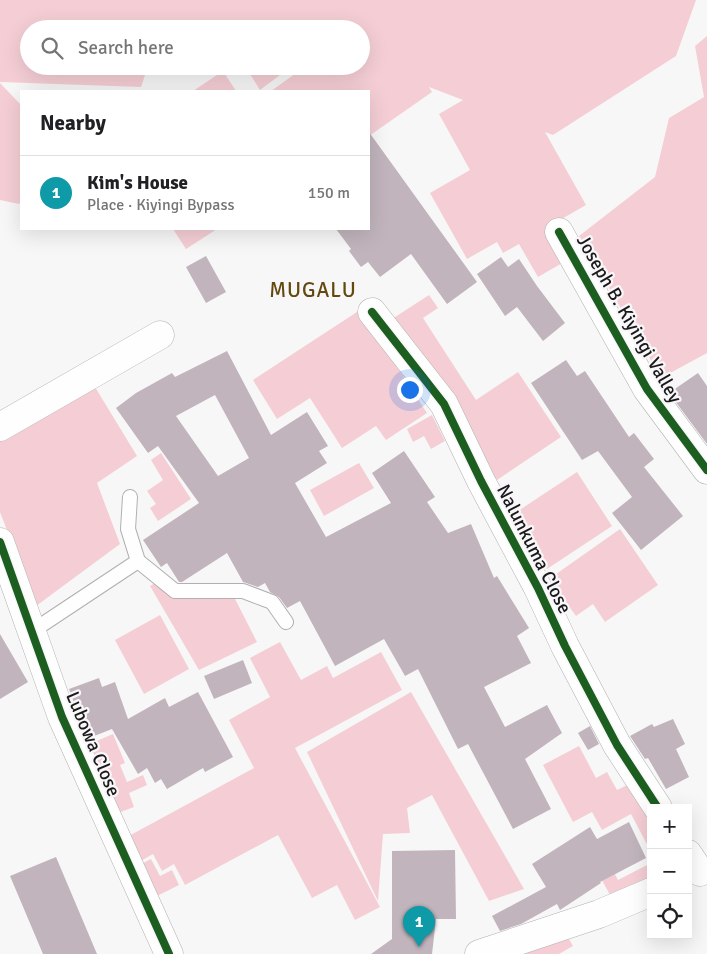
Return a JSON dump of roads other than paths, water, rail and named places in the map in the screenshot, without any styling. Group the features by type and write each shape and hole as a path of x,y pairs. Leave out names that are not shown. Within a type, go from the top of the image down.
{"street":[{"name":"Joseph B. Kiyingi Valley","path":"559,232 647,389 707,470"},
{"name":"Nalunkuma Close","path":"372,312 444,404 574,663 617,744 655,804"},
{"path":"0,427 160,335"},
{"name":"Lubowa Close","path":"0,542 62,717 169,954"},
{"path":"479,954 599,914 647,894"}],"lane":[{"path":"130,497 128,530 138,561 175,590 243,592 272,602 286,622"},
{"path":"32,632 138,561"}],"place":[{"name":"Kim's House","path":"419,947"}],"district":[{"name":"MUGALU","path":"313,290"}]}
